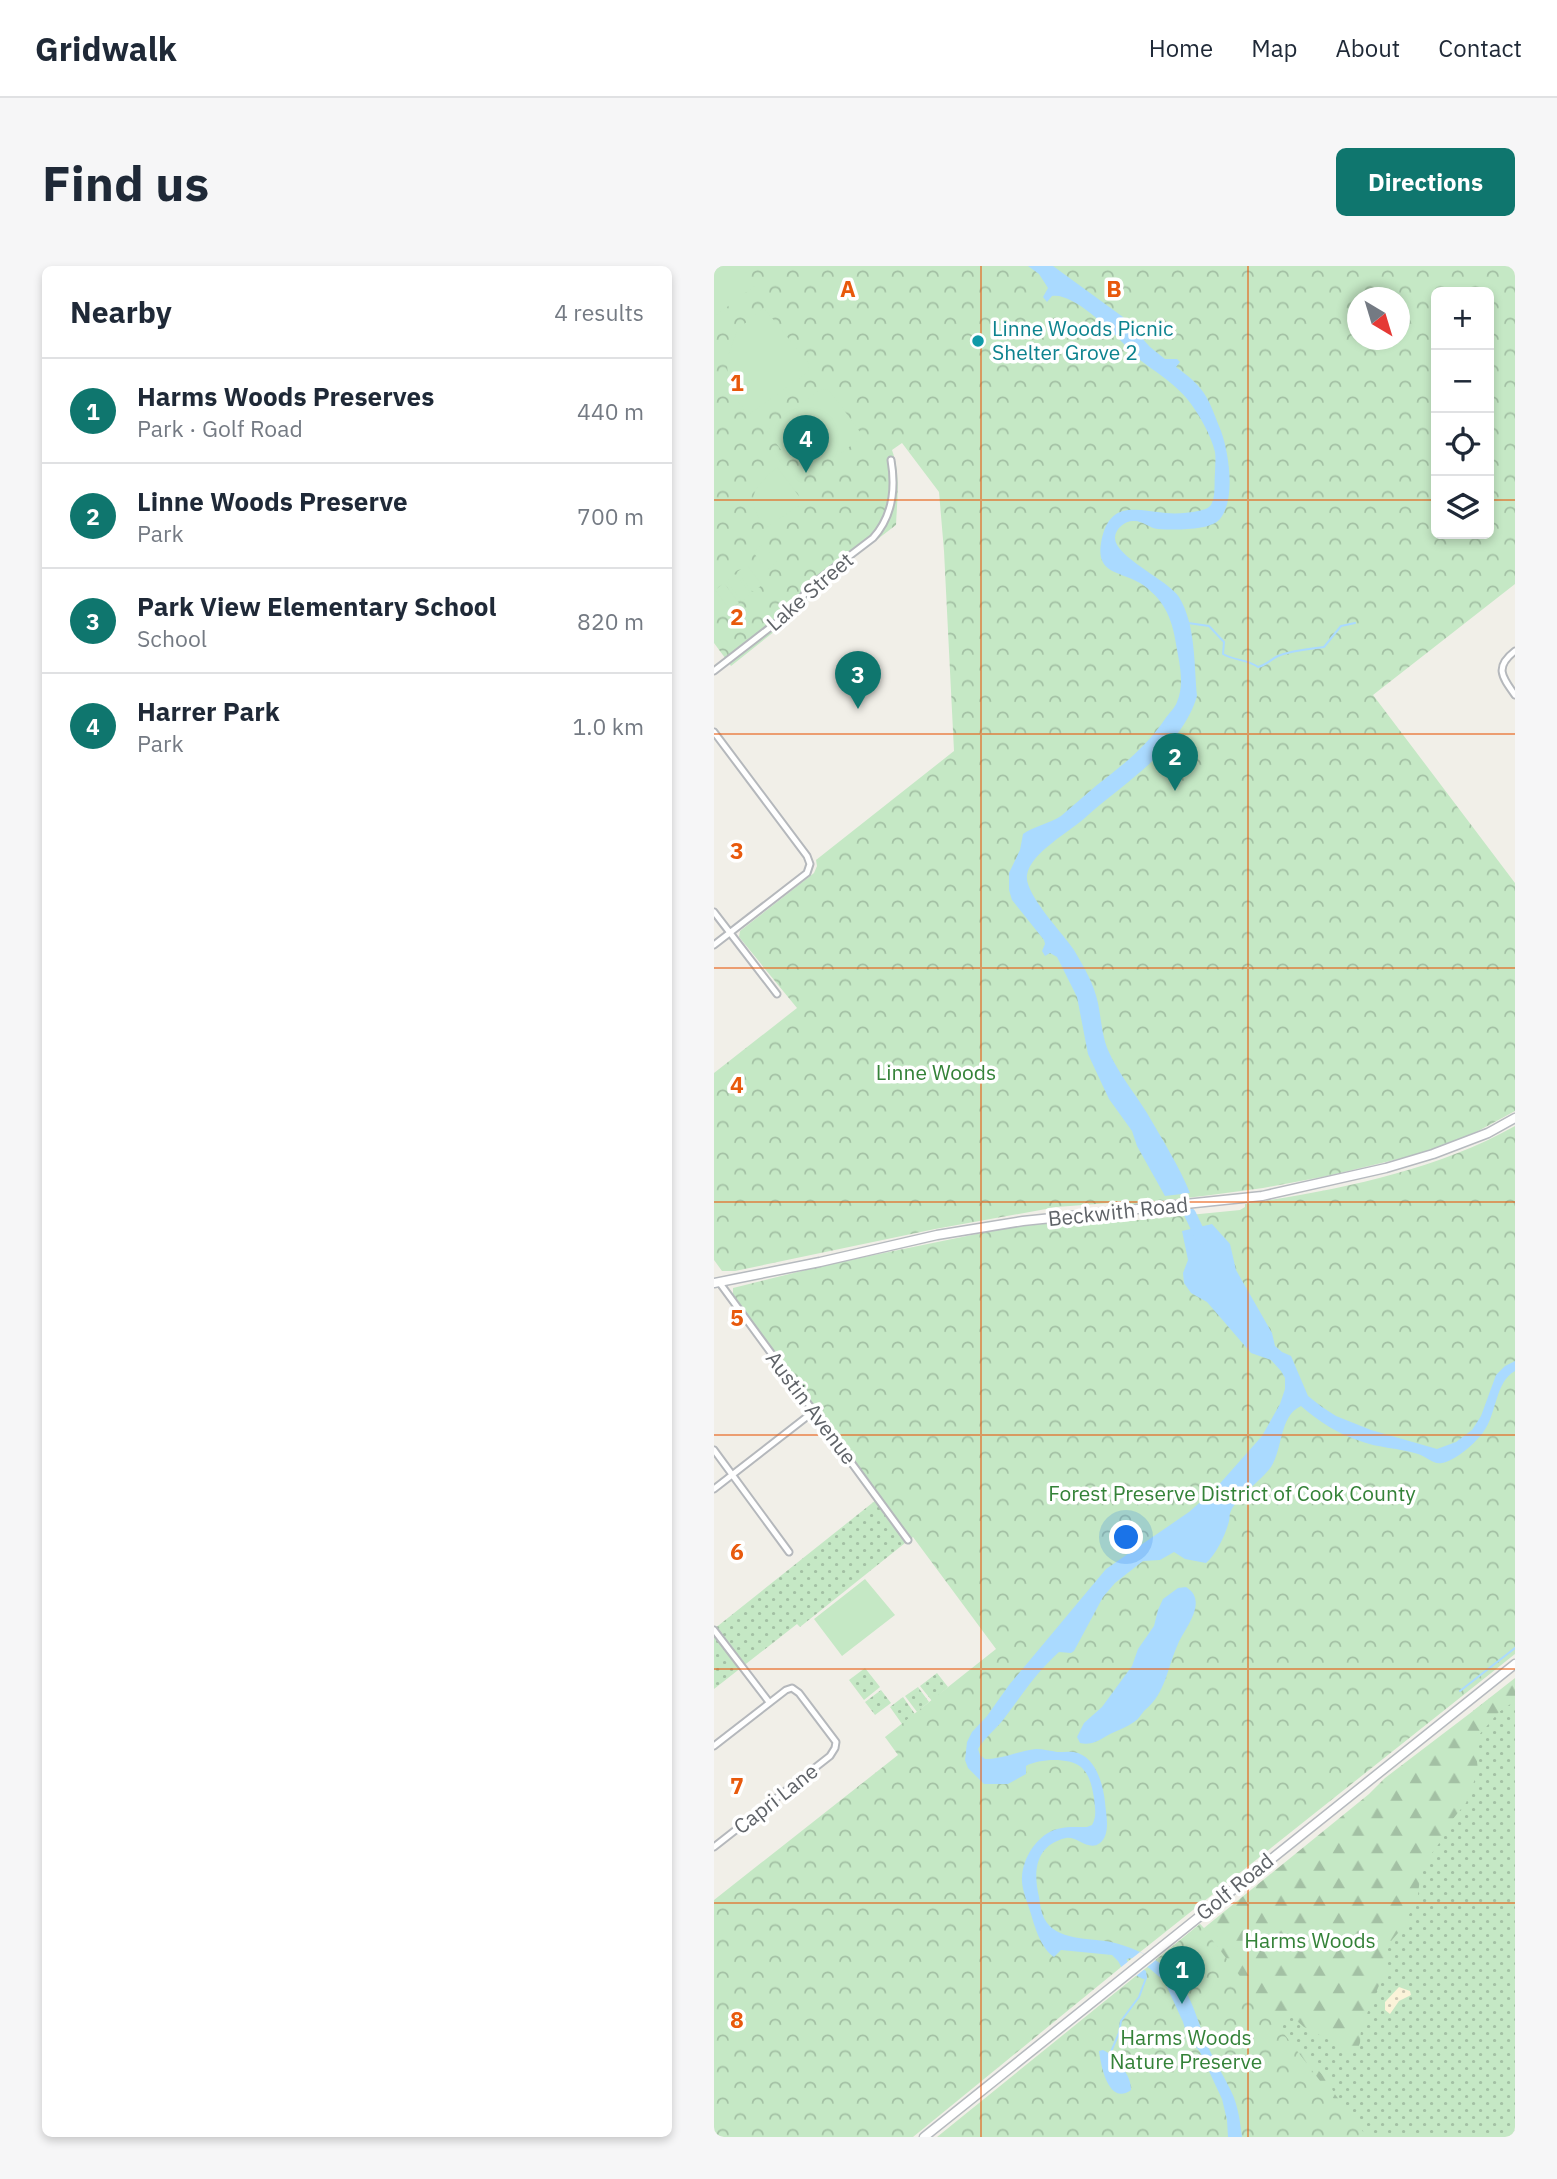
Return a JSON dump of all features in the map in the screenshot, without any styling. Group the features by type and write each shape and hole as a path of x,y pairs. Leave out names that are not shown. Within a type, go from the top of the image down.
{"street":[{"name":"Lake Street","path":"714,671 794,609 810,586 881,529 892,496 891,460"},
{"path":"1515,651 1508,656 1501,668 1502,676 1515,695"},
{"path":"714,732 807,856 810,864 807,873 714,945"},
{"path":"714,912 777,994"},
{"name":"Beckwith Road","path":"716,1280 820,1262 937,1234 1262,1196 1386,1168 1464,1143 1515,1118"},
{"name":"Austin Avenue","path":"716,1280 908,1540"},
{"path":"714,1489 813,1412"},
{"path":"714,1450 789,1552"},
{"path":"714,1630 769,1702 714,1746"},
{"name":"Golf Road","path":"924,2137 1515,1664"},
{"name":"Capri Lane","path":"714,1847 830,1756 835,1748 834,1738 796,1689 786,1690 769,1702"}],"green space":[{"name":"Linne Woods","path":"714,266 1515,266 1515,584 1373,695 1515,883 1515,1111 1451,1143 1411,1156 1327,1176 1263,1188 1128,1205 1109,1203 1057,1207 935,1229 735,1271 722,1271 714,1260 714,1073 797,1008 739,937 740,931 814,873 816,860 954,751 939,492 902,443 892,450 897,478 896,525 819,584 800,611 731,666 714,643"},
{"path":"714,266 743,266 757,284 714,317"},
{"path":"764,308 809,364 808,372 748,415 728,387 727,358 738,329"},
{"path":"820,389 829,390 863,436 839,455 814,461 784,454 767,431"},
{"path":"777,467 801,499 800,505 766,528 755,509 754,495 757,488"},
{"path":"763,544 777,562 767,570 753,552"},
{"path":"747,565 762,585 753,592 737,572"},
{"path":"735,574 751,594 742,601 726,581"},
{"path":"724,583 739,603 730,610 715,590"},
{"name":"Forest Preserve District of Cook County","path":"1515,1126 1515,1654 1120,1968 913,2137 714,2137 714,1900 898,1755 885,1737 996,1649 733,1298 733,1288 830,1264 1006,1228 1139,1220 1240,1210 1245,1204 1349,1185 1418,1167 1451,1156"},
{"path":"876,1500 905,1543 800,1627 797,1624 714,1689 714,1629"},
{"path":"865,1579 895,1615 842,1656 814,1619"},
{"path":"865,1668 880,1687 864,1700 849,1680"},
{"path":"937,1673 948,1687 932,1701 920,1686"},
{"path":"1515,1678 1515,2137 1363,2137 1206,1931 1476,1715 1473,1711"},
{"name":"Harms Woods","path":"1515,1679 1515,1701 1499,1712 1479,1735 1476,1752 1478,1771 1466,1803 1421,1868 1418,1895 1404,1926 1392,1940 1386,1953 1386,1969 1361,2028 1357,2050 1347,2053 1291,2016 1284,2017 1281,2021 1297,2047 1329,2082 1334,2093 1367,2137 1242,2137 1156,1960 1200,1924 1204,1928 1369,1794 1385,1778"},
{"path":"918,1687 929,1702 917,1712 905,1696"},
{"path":"881,1690 891,1703 875,1715 865,1702"},
{"path":"903,1697 915,1714 902,1724 890,1707"},
{"name":"Harms Woods Nature Preserve","path":"1200,1924 1363,2137 937,2137"}],"sand":[{"path":"1399,1987 1410,1991 1411,1995 1399,2001 1390,2014 1385,2010 1385,2002"}],"water":[{"path":"1028,266 1053,266 1123,317 1150,347 1165,359 1177,359 1180,362 1176,367 1195,382 1207,397 1226,451 1230,476 1228,500 1220,519 1215,523 1200,528 1173,530 1130,521 1119,528 1115,537 1123,552 1173,590 1185,608 1193,645 1197,696 1190,715 1166,748 1151,763 1043,851 1035,859 1027,875 1038,903 1085,969 1096,996 1108,1050 1116,1067 1147,1113 1190,1193 1165,1196 1137,1146 1132,1131 1109,1099 1088,1054 1077,997 1057,957 1050,953 1045,956 1042,951 1044,940 1012,900 1009,873 1020,850 1023,834 1061,816 1126,762 1150,738 1176,704 1181,687 1181,673 1169,617 1148,589 1106,566 1100,553 1101,543 1110,520 1124,511 1178,513 1204,510 1211,505 1215,452 1200,418 1178,389 1138,358 1079,305 1060,296 1052,296 1047,302 1043,297 1048,288 1039,274"},
{"path":"1212,1224 1230,1244 1236,1270 1272,1333 1275,1346 1291,1356 1308,1396 1336,1416 1371,1430 1437,1449 1456,1442 1472,1430 1481,1416 1496,1375 1515,1361 1515,1371 1504,1382 1484,1431 1465,1450 1442,1463 1411,1452 1352,1438 1329,1427 1301,1406 1294,1411 1285,1425 1275,1460 1230,1512 1223,1538 1210,1559 1206,1563 1185,1559 1174,1552 1160,1560 1143,1561 1115,1583 1103,1597 1074,1651 1059,1652 1050,1660 978,1749 985,1759 1036,1749 1074,1752 1090,1761 1101,1781 1106,1835 1100,1843 1091,1846 1066,1838 1042,1853 1036,1878 1043,1916 1056,1931 1132,1948 1158,1962 1174,1975 1188,1995 1211,2053 1233,2096 1242,2137 1228,2137 1222,2099 1200,2052 1187,2035 1163,1980 1131,1958 1127,1961 1146,1971 1147,1978 1143,1979 1122,1968 1112,1955 1061,1950 1054,1957 1039,1937 1024,1891 1023,1870 1032,1849 1047,1833 1062,1828 1092,1825 1095,1815 1094,1798 1084,1770 1061,1760 1046,1761 1026,1766 1026,1774 1008,1784 984,1784 968,1768 965,1760 967,1742 972,1732 1106,1569 1189,1512 1215,1489 1262,1436 1280,1404 1285,1389 1285,1378 1281,1371 1271,1360 1251,1353 1207,1302 1191,1293 1184,1283 1183,1273 1188,1260 1182,1231"},
{"path":"1186,1587 1193,1593 1195,1600 1193,1615 1157,1696 1131,1724 1095,1742 1080,1743 1077,1737 1084,1723 1102,1707 1132,1666 1138,1649 1154,1626 1163,1599 1178,1588"},
{"path":"1103,2050 1122,2067 1129,2079 1131,2090 1123,2094 1117,2093 1107,2082 1099,2051"}],"pier":[{"path":"1140,1952 1156,1960 1136,1976 1120,1968"}],"waterway":[{"path":"1188,623 1209,626 1224,642 1223,654 1258,667 1284,654 1324,647 1341,626 1355,623"},
{"path":"1190,1214 1202,1239"},
{"path":"1460,1691 1515,1648"},
{"path":"1110,2054 1121,2021 1139,1997 1146,1978"}],"place":[{"name":"Linne Woods Picnic Shelter Grove 2","path":"978,341"},
{"name":"Harrer Park","path":"806,473"},
{"name":"Park View Elementary School","path":"858,709"},
{"name":"Linne Woods Preserve","path":"1175,791"},
{"name":"Harms Woods Preserves","path":"1182,2004"}]}
